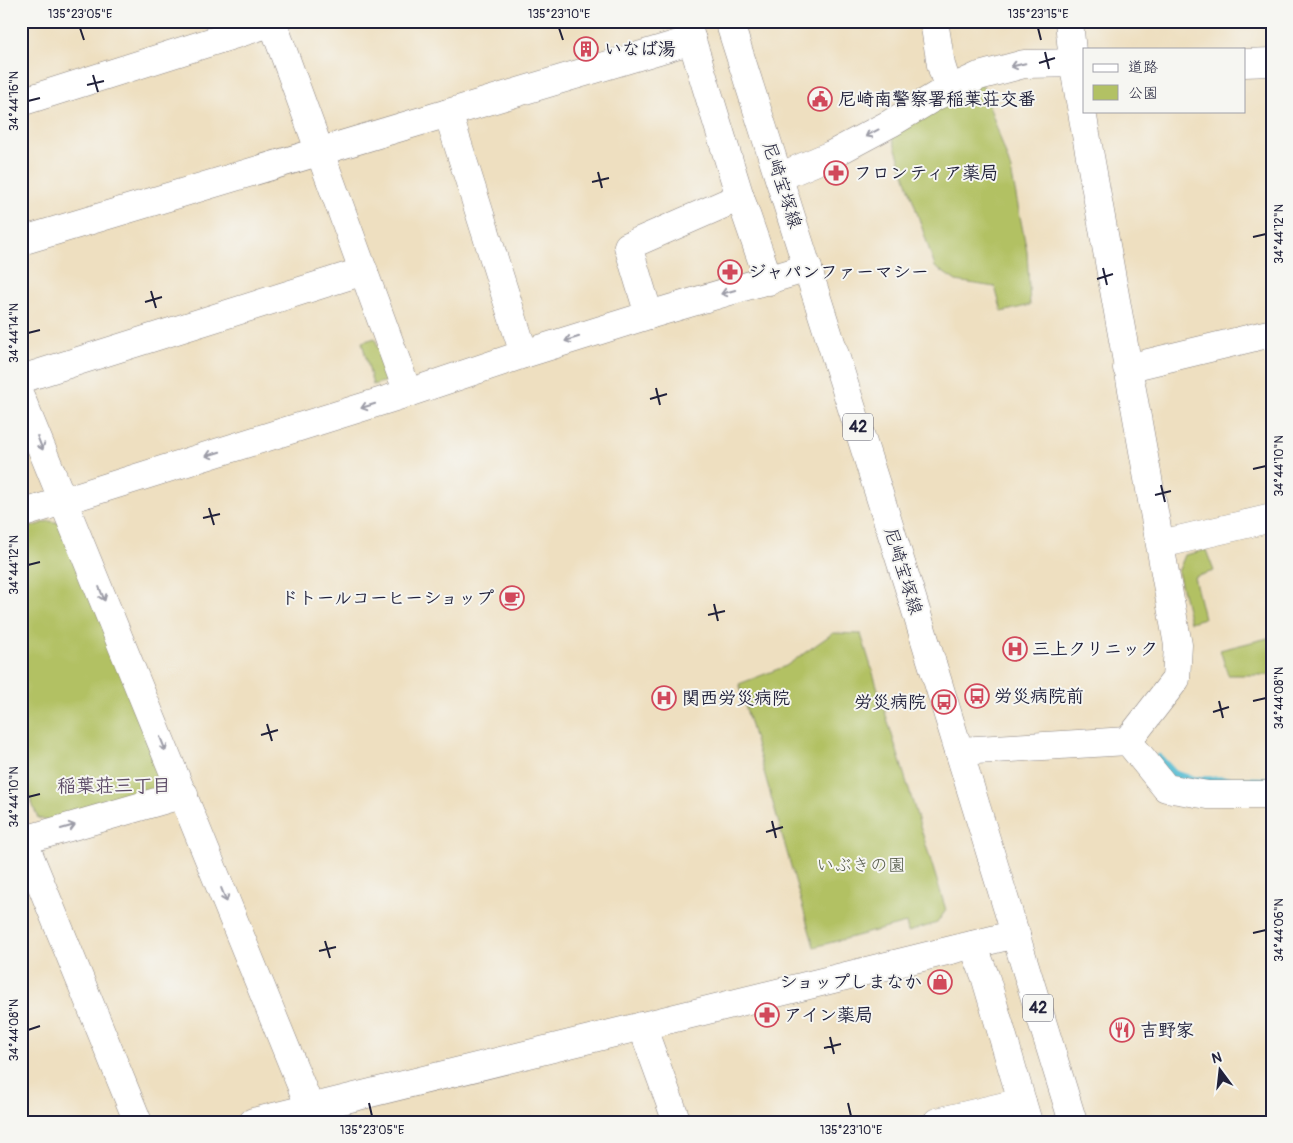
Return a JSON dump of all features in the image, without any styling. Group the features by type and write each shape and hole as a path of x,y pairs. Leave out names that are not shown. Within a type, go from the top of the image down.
{"street":[{"name":"尼崎宝塚線","path":"729,21 959,751 1073,1122"},
{"path":"934,21 941,65 949,90"},
{"path":"1068,21 1079,63 1083,88"},
{"path":"21,102 274,22 408,393"},
{"path":"21,241 448,113 689,31 768,281"},
{"path":"779,177 831,155 949,90 979,76 1024,64 1079,63"},
{"path":"959,751 1128,741 1176,679 1178,645 1161,544 1127,368 1087,112"},
{"path":"448,113 524,354"},
{"path":"649,315 628,246 740,196"},
{"path":"21,514 408,393 524,354 808,268"},
{"path":"21,379 364,271"},
{"path":"1127,368 1272,333"},
{"path":"21,398 184,794 313,1115"},
{"path":"1161,544 1272,518"},
{"path":"1128,741 1166,788 1208,795 1272,795"},
{"path":"138,1122 22,839 184,794"},
{"path":"253,1122 313,1115 642,1026 1016,934"},
{"path":"937,1122 1025,1112 985,976 973,945"},
{"path":"642,1026 677,1122"}],"green space":[{"path":"981,81 1011,170 1027,252 1030,305 1002,312 995,287 956,281 935,267 889,128"},
{"path":"375,338 389,380 373,385 362,342"},
{"path":"49,521 61,523 167,778 163,788 48,821 38,818 21,776 21,530"},
{"path":"1206,550 1214,571 1194,577 1204,618 1190,622 1178,572 1185,555"},
{"name":"いぶきの園","path":"833,633 861,634 946,910 937,923 908,932 906,923 814,947 739,684 786,666"},
{"path":"1272,637 1272,675 1228,675 1220,650"}],"waterway":[{"path":"1159,758 1174,774 1193,780 1272,781"}],"place":[{"name":"いなば湯","path":"586,49"},
{"name":"尼崎南警察署稲葉荘交番","path":"820,99"},
{"name":"フロンティア薬局","path":"836,173"},
{"name":"ジャパンファーマシー","path":"730,272"},
{"name":"ドトールコーヒーショップ","path":"512,598"},
{"name":"三上クリニック","path":"1015,649"},
{"name":"労災病院前","path":"977,696"},
{"name":"関西労災病院","path":"664,698"},
{"name":"労災病院","path":"944,702"},
{"name":"ショップしまなか","path":"940,982"},
{"name":"アイン薬局","path":"767,1015"},
{"name":"吉野家","path":"1122,1030"}],"district":[{"name":"稲葉荘三丁目","path":"114,786"}]}
